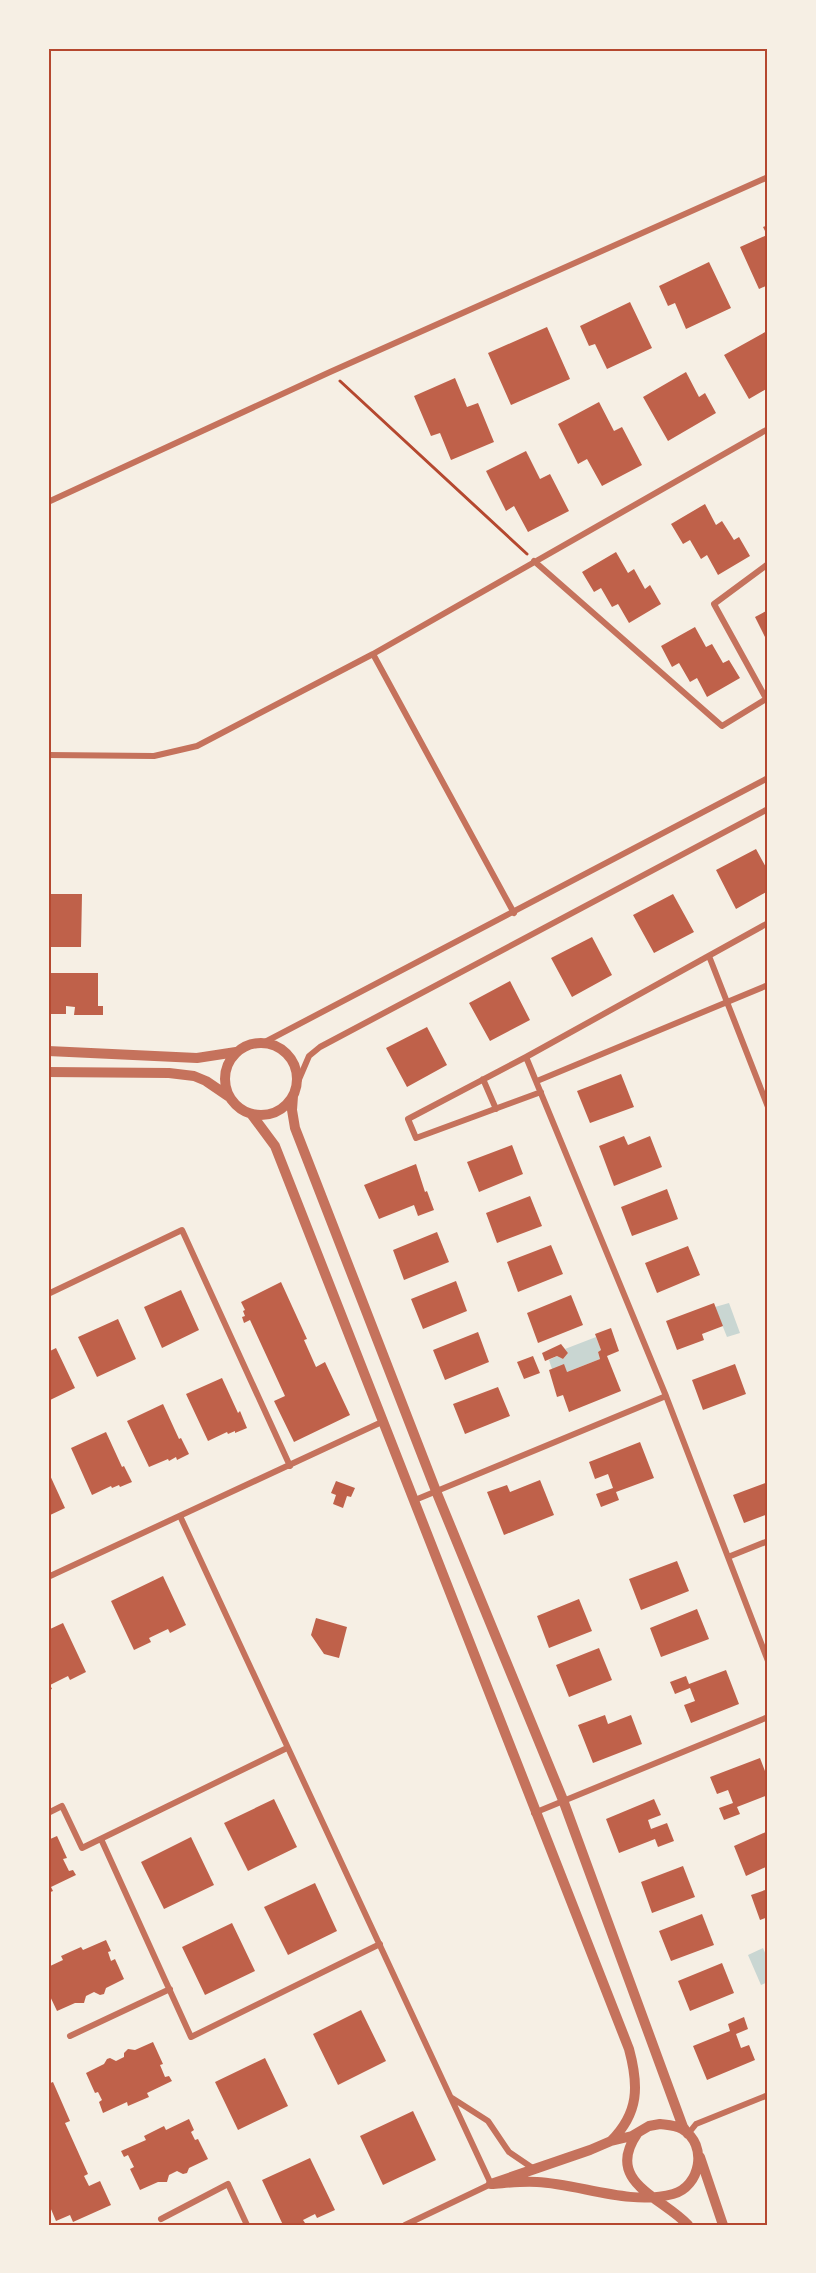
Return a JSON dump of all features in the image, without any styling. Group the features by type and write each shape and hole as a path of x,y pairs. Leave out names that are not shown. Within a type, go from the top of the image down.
{"street":[{"path":"48,502 330,372 768,177"},
{"path":"48,755 154,756 197,746 373,654 768,429"},
{"path":"534,561 722,726 767,701 714,604 768,564"},
{"path":"373,654 514,912"},
{"path":"263,1043 768,778"},
{"path":"723,2225 698,2151 683,2127 563,1800 436,1491 295,1128 292,1110 293,1096 309,1056 320,1047 768,809"},
{"path":"541,1092 416,1138 408,1119 526,1057 768,923"},
{"path":"709,956 768,1107"},
{"path":"537,1081 768,985"},
{"path":"230,1098 224,1080 231,1057 251,1044 274,1045 285,1051 293,1061 297,1072 297,1084"},
{"path":"48,1052 197,1058 237,1052"},
{"path":"526,1057 666,1396 768,1661"},
{"path":"48,1072 186,1075 206,1081 230,1098 241,1110 252,1115 264,1116 276,1113 286,1106 293,1096"},
{"path":"483,1079 496,1109"},
{"path":"252,1115 275,1146 415,1500 534,1813 629,2049 635,2069 636,2092 632,2111 611,2141"},
{"path":"48,1294 182,1230 290,1466"},
{"path":"415,1500 666,1396"},
{"path":"48,1577 384,1421"},
{"path":"180,1516 491,2184"},
{"path":"728,1557 768,1541"},
{"path":"534,1813 768,1717"},
{"path":"48,1813 63,1806 82,1848 287,1748"},
{"path":"101,1839 192,2037 380,1944"},
{"path":"70,2036 170,1989"},
{"path":"688,2134 696,2124 768,2095"},
{"path":"451,2098 488,2121 509,2152 534,2169"},
{"path":"405,2225 491,2184 611,2141 637,2134 650,2126 672,2125 688,2134"},
{"path":"637,2134 627,2154 627,2165 636,2185 688,2225"},
{"path":"491,2184 537,2182 626,2196 654,2197 676,2193 685,2188 697,2171 698,2151"},
{"path":"161,2219 228,2184 247,2225"}],"path":[{"path":"330,372 534,561"}],"shaded area":[{"path":"729,1303 740,1333 727,1337 715,1307"},
{"path":"596,1337 601,1350 598,1352 600,1359 567,1372 552,1369 549,1360 557,1356 563,1359 568,1353 565,1349"},
{"path":"763,1948 768,1960 768,1982 761,1985 748,1955"}],"building":[{"path":"768,225 768,285 759,289 740,247 767,235 763,227"},
{"path":"709,262 731,308 686,329 675,303 668,306 659,286"},
{"path":"630,302 652,348 607,369 595,344 589,346 580,326"},
{"path":"547,327 570,379 511,405 488,353"},
{"path":"767,331 768,388 749,399 724,355"},
{"path":"686,372 699,397 705,393 716,413 668,441 643,397"},
{"path":"455,378 467,407 478,403 494,442 451,460 440,433 431,436 414,396"},
{"path":"599,402 614,431 622,427 642,465 602,486 587,459 578,464 558,424"},
{"path":"526,451 540,479 550,474 569,511 528,532 514,506 506,511 486,471"},
{"path":"705,504 716,525 722,521 734,540 739,537 750,556 718,575 707,555 701,559 690,540 683,544 671,524"},
{"path":"616,552 628,573 634,569 645,589 650,585 661,604 629,623 618,604 612,607 601,588 594,592 582,572"},
{"path":"768,610 768,643 755,617"},
{"path":"695,627 706,647 712,644 723,663 729,660 740,678 707,697 697,678 690,682 679,663 672,667 661,646"},
{"path":"756,849 768,871 768,891 736,909 716,870"},
{"path":"48,894 82,894 81,947 48,947"},
{"path":"673,894 694,932 654,953 633,915"},
{"path":"592,937 612,975 572,997 551,958"},
{"path":"48,973 98,973 98,1006 103,1006 103,1015 74,1015 75,1007 66,1006 66,1014 48,1014"},
{"path":"510,981 530,1020 490,1041 469,1003"},
{"path":"427,1027 447,1065 407,1087 386,1048"},
{"path":"621,1074 634,1107 590,1123 577,1091"},
{"path":"624,1136 628,1145 650,1136 662,1167 614,1186 599,1146"},
{"path":"512,1145 523,1174 479,1192 467,1162"},
{"path":"416,1164 425,1192 427,1191 434,1210 418,1216 414,1205 379,1219 364,1185"},
{"path":"667,1189 678,1219 632,1236 621,1207"},
{"path":"530,1196 542,1226 497,1243 486,1213"},
{"path":"437,1232 449,1262 404,1280 393,1250"},
{"path":"551,1245 563,1274 518,1292 507,1262"},
{"path":"688,1246 700,1275 657,1293 645,1263"},
{"path":"456,1281 467,1311 423,1329 411,1299"},
{"path":"281,1282 307,1339 304,1340 316,1367 325,1362 350,1415 294,1442 274,1401 285,1396 250,1320 244,1323 242,1317 245,1316 243,1311 245,1310 241,1302"},
{"path":"181,1290 199,1330 162,1348 144,1307"},
{"path":"571,1295 583,1325 538,1343 527,1313"},
{"path":"714,1303 723,1326 702,1334 704,1340 677,1350 666,1321"},
{"path":"118,1319 136,1359 97,1377 78,1337"},
{"path":"611,1328 619,1351 607,1356 621,1391 569,1412 563,1395 557,1397 549,1370 564,1364 567,1372 600,1359 598,1352 601,1350 595,1334"},
{"path":"478,1332 489,1362 445,1380 433,1350"},
{"path":"561,1344 568,1353 563,1359 557,1356 545,1361 542,1353"},
{"path":"56,1348 75,1388 48,1401 48,1352"},
{"path":"533,1356 540,1373 524,1379 517,1362"},
{"path":"735,1364 746,1394 703,1410 692,1380"},
{"path":"222,1378 247,1428 235,1433 235,1431 228,1434 227,1432 208,1441 186,1394"},
{"path":"498,1387 510,1416 465,1434 453,1404"},
{"path":"163,1404 179,1439 181,1438 189,1454 177,1460 176,1457 169,1461 168,1459 149,1467 127,1421"},
{"path":"106,1432 122,1467 124,1466 132,1482 120,1487 119,1485 112,1488 111,1486 92,1495 71,1448"},
{"path":"640,1442 654,1478 616,1492 619,1500 601,1507 596,1494 613,1488 608,1474 595,1479 589,1462"},
{"path":"48,1471 65,1508 48,1516"},
{"path":"540,1480 554,1515 504,1535 487,1492 507,1485 510,1492"},
{"path":"336,1481 355,1488 351,1497 347,1496 343,1508 333,1504 336,1495 331,1493"},
{"path":"768,1482 768,1514 744,1523 733,1495"},
{"path":"677,1561 689,1591 641,1610 629,1579"},
{"path":"163,1576 186,1625 170,1633 168,1629 149,1638 151,1642 134,1650 111,1601"},
{"path":"579,1599 592,1631 549,1648 537,1616"},
{"path":"697,1609 709,1639 661,1657 650,1628"},
{"path":"316,1618 347,1627 339,1658 324,1654 311,1635"},
{"path":"63,1623 86,1672 70,1680 68,1676 50,1685 52,1689 48,1690 48,1630"},
{"path":"599,1648 612,1680 569,1697 556,1665"},
{"path":"726,1670 739,1704 691,1723 684,1705 695,1701 690,1688 675,1694 670,1682 686,1676 689,1684"},
{"path":"605,1715 608,1724 631,1715 642,1744 593,1763 578,1725"},
{"path":"760,1758 768,1779 768,1795 737,1807 740,1814 724,1820 719,1808 733,1803 728,1790 717,1794 710,1777"},
{"path":"274,1799 297,1847 248,1871 224,1823"},
{"path":"654,1799 661,1815 648,1820 651,1829 667,1823 674,1841 658,1847 655,1839 619,1853 606,1819"},
{"path":"768,1831 768,1866 746,1876 734,1846"},
{"path":"57,1836 67,1858 63,1859 69,1871 73,1870 76,1875 51,1887 53,1891 48,1893 48,1840"},
{"path":"191,1837 214,1885 164,1909 141,1862"},
{"path":"683,1866 695,1897 652,1913 641,1882"},
{"path":"315,1883 337,1931 288,1955 264,1907"},
{"path":"768,1889 768,1917 760,1920 751,1895"},
{"path":"702,1914 714,1945 671,1961 659,1931"},
{"path":"232,1923 255,1971 205,1995 182,1947"},
{"path":"106,1940 111,1951 108,1952 111,1961 115,1959 124,1979 106,1988 104,1994 94,1992 86,1996 84,2003 75,2003 57,2011 48,1992 50,1988 48,1967 63,1960 61,1956"},
{"path":"722,1963 734,1993 690,2011 678,1981"},
{"path":"361,2010 386,2061 338,2085 313,2034"},
{"path":"744,2017 748,2029 736,2034 741,2048 749,2045 755,2060 707,2080 693,2046 730,2031 728,2024"},
{"path":"153,2042 163,2064 160,2065 165,2077 169,2076 172,2081 147,2093 149,2097 128,2106 127,2102 103,2113 99,2102 102,2100 98,2092 95,2093 86,2073 104,2064 107,2059 116,2061 124,2057 128,2049 135,2050"},
{"path":"265,2058 288,2106 238,2130 215,2082"},
{"path":"53,2082 70,2121 65,2123 88,2174 84,2176 89,2186 100,2181 111,2205 73,2222 70,2215 56,2221 48,2202 48,2084"},
{"path":"413,2111 436,2160 383,2185 360,2136"},
{"path":"189,2119 194,2130 191,2132 195,2140 198,2139 208,2159 189,2168 187,2173 177,2171 169,2175 167,2182 158,2182 140,2190 130,2169 134,2167 128,2155 124,2157 121,2151 146,2140 144,2136 164,2126 166,2130"},
{"path":"310,2158 335,2210 317,2218 315,2214 303,2220 305,2223 301,2225 283,2225 262,2180"}]}
